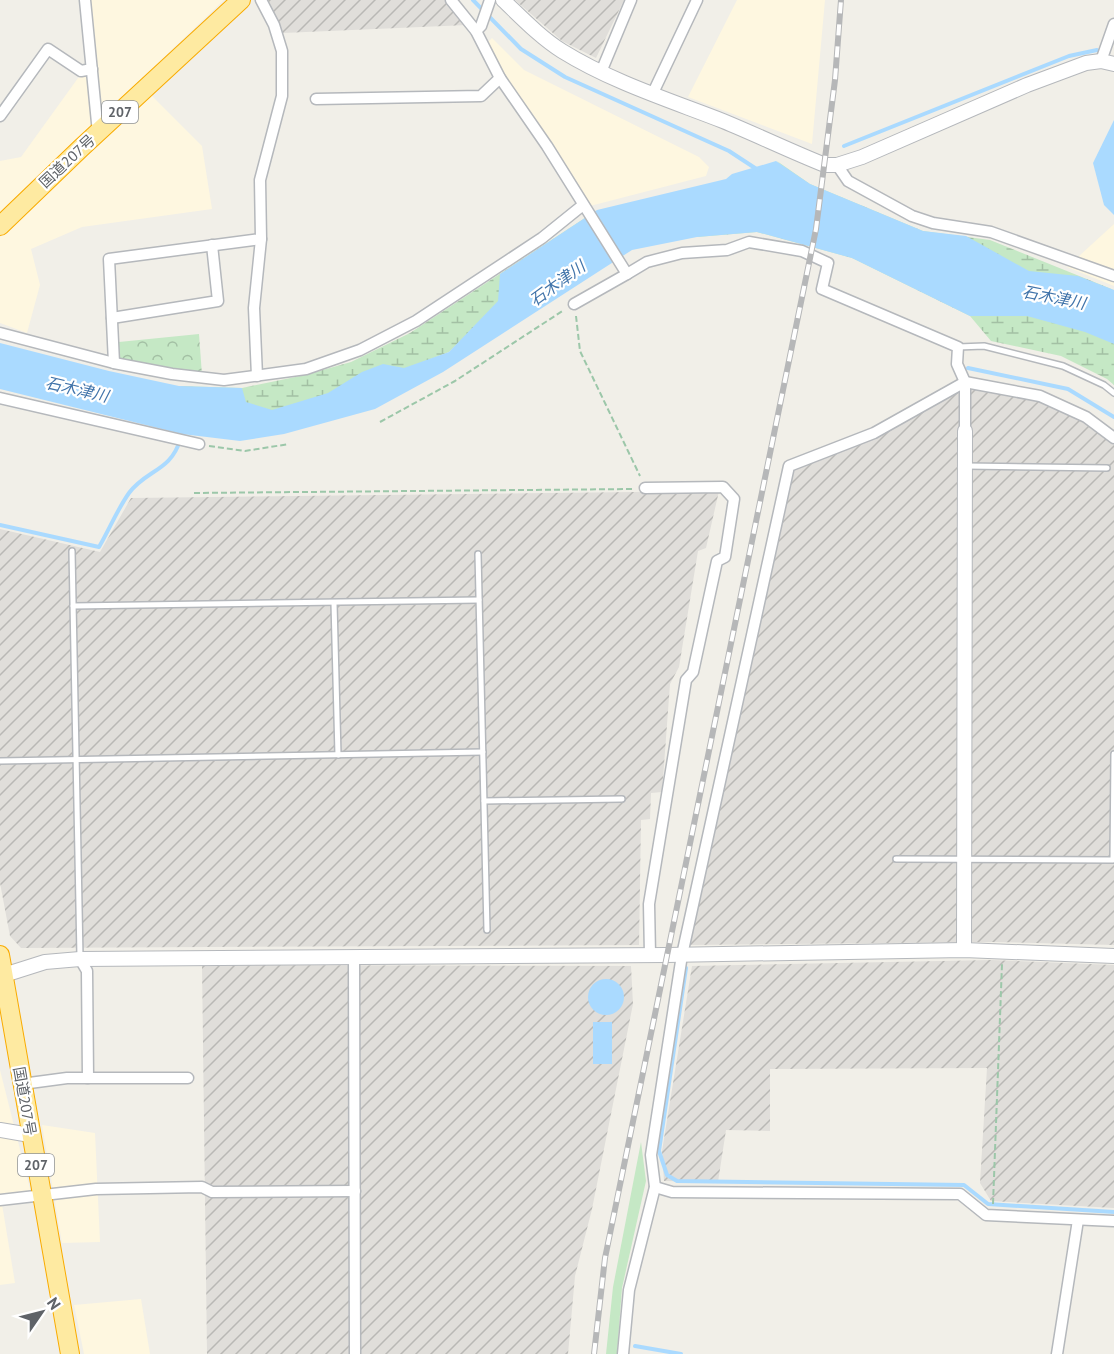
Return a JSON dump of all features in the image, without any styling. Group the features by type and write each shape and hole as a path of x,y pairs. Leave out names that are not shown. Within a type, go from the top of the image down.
{"highway":[{"name":"国道207号","path":"0,226 241,0"},
{"name":"国道207号","path":"0,955 70,1354"}],"street":[{"path":"85,0 98,132"},
{"path":"257,376 254,308 261,239 260,180 282,96 282,51 274,25 261,0"},
{"path":"451,0 478,28 500,78 547,146 627,274"},
{"path":"478,28 490,0"},
{"path":"503,0 532,28 562,51 601,72 825,165 837,165 861,157 1028,85 1086,63 1108,62 1114,24"},
{"path":"601,72 631,0"},
{"path":"652,95 697,0"},
{"path":"0,116 48,49 81,71 92,69"},
{"path":"316,99 481,96 500,78"},
{"path":"837,165 848,181 912,216 933,224 991,232 1114,276"},
{"path":"0,333 114,363 172,374 224,380 306,369 360,350 425,315 542,238 584,207"},
{"path":"114,363 109,259 261,239"},
{"path":"574,304 647,262 673,255 727,250 749,242 802,251 828,263 822,289 958,347 957,364 965,382 964,950"},
{"path":"112,318 218,301 212,245"},
{"path":"624,1354 629,1290 655,1187 651,1155 682,955 789,466 874,433 965,382 1040,396 1086,417 1114,438"},
{"path":"0,398 199,444"},
{"path":"645,488 723,487 734,499 725,557 717,561 693,672 686,680 649,904 650,956"},
{"path":"4,975 45,962 80,959 650,956 964,950 1114,956"},
{"path":"354,957 355,1354"},
{"path":"80,959 87,971 88,1078"},
{"path":"22,1084 67,1078 188,1078"},
{"path":"0,1130 30,1135"},
{"path":"0,1200 96,1189 202,1187 212,1192 355,1191"},
{"path":"655,1187 672,1192 960,1194 986,1215 1114,1221"},
{"path":"1057,1354 1078,1221"}],"lane":[{"path":"958,347 984,346 1063,366 1104,384 1114,393"},
{"path":"965,466 1107,468"},
{"path":"72,551 80,959"},
{"path":"478,554 487,930"},
{"path":"74,606 479,600"},
{"path":"334,603 338,755"},
{"path":"0,760 483,752"},
{"path":"896,859 1113,860 1114,754"},
{"path":"484,801 622,799"}],"path":[{"path":"194,493 645,488 580,351 574,304 455,381 380,422"},
{"path":"199,444 245,451 289,444"},
{"path":"993,1201 1002,952"}],"shaded area":[{"path":"89,0 224,0 0,214 0,161 21,157 78,78 96,72"},
{"path":"267,0 447,0 467,25 283,33"},
{"path":"515,0 624,0 596,58 562,41"},
{"path":"737,0 825,0 812,144 688,97"},
{"path":"492,38 524,70 699,157 709,167 706,176 590,206 556,149 502,72 486,44"},
{"path":"151,95 202,146 212,209 82,227 31,249 40,285 27,333 0,323 0,237"},
{"path":"1114,224 1114,286 1067,267"},
{"path":"964,387 1038,400 1086,422 1114,444 1114,945 994,942 690,945 793,467"},
{"path":"719,491 706,548 698,551 679,667 670,684 662,792 651,793 650,819 641,820 639,945 21,948 10,936 0,883 0,529 100,552 131,498"},
{"path":"992,960 1114,965 1114,1208 991,1201 980,1183 987,1068 770,1069 770,1131 726,1130 718,1182 664,1181 662,1151 692,966"},
{"path":"202,965 631,966 633,1004 592,1209 575,1276 568,1354 207,1354"},
{"path":"0,1070 31,1193 1,1198 15,1283 0,1285"},
{"path":"42,1125 95,1133 100,1242 62,1243"},
{"path":"141,1299 150,1354 84,1354 74,1305"}],"green space":[{"path":"777,161 810,184 923,231 990,240 1114,290 984,263 807,194"},
{"path":"764,208 1114,330 1114,385 1107,379 1061,356 991,341 970,316 852,258 757,232 697,237"},
{"path":"597,210 449,352 283,416 179,386 242,388 305,375 351,362 410,333"},
{"path":"199,334 202,375 108,357 109,343"},
{"path":"641,1142 646,1181 622,1288 617,1354 606,1354 613,1287"}],"water":[{"path":"1114,120 1114,215 1104,205 1093,163"},
{"name":"石木津川","path":"776,161 810,184 923,231 966,236 1029,271 1078,276 1114,290 1114,344 1085,332 1027,316 970,316 852,258 757,232 697,237 632,250 443,372 375,409 284,434 240,441 182,434 0,389 0,343 179,386 242,388 246,402 272,410 328,393 362,372 383,364 404,368 449,352 498,301 500,274 597,210 726,179 732,174"},
{"path":"606,979 619,984 624,997 619,1010 606,1015 593,1010 588,997 593,984"},
{"path":"593,1022 612,1022 612,1064 593,1064"}],"waterway":[{"path":"473,0 521,49 565,77 729,151 758,170"},
{"path":"844,146 1069,56 1097,50"},
{"path":"968,368 1068,389 1114,417"},
{"path":"0,525 99,547 129,493 171,458 180,440"},
{"path":"686,968 659,1151 667,1175 677,1181 964,1185 988,1204 1114,1212"},
{"path":"635,1346 681,1354"}],"railway":[{"path":"594,1354 605,1258 816,229 835,80 841,0"}]}
